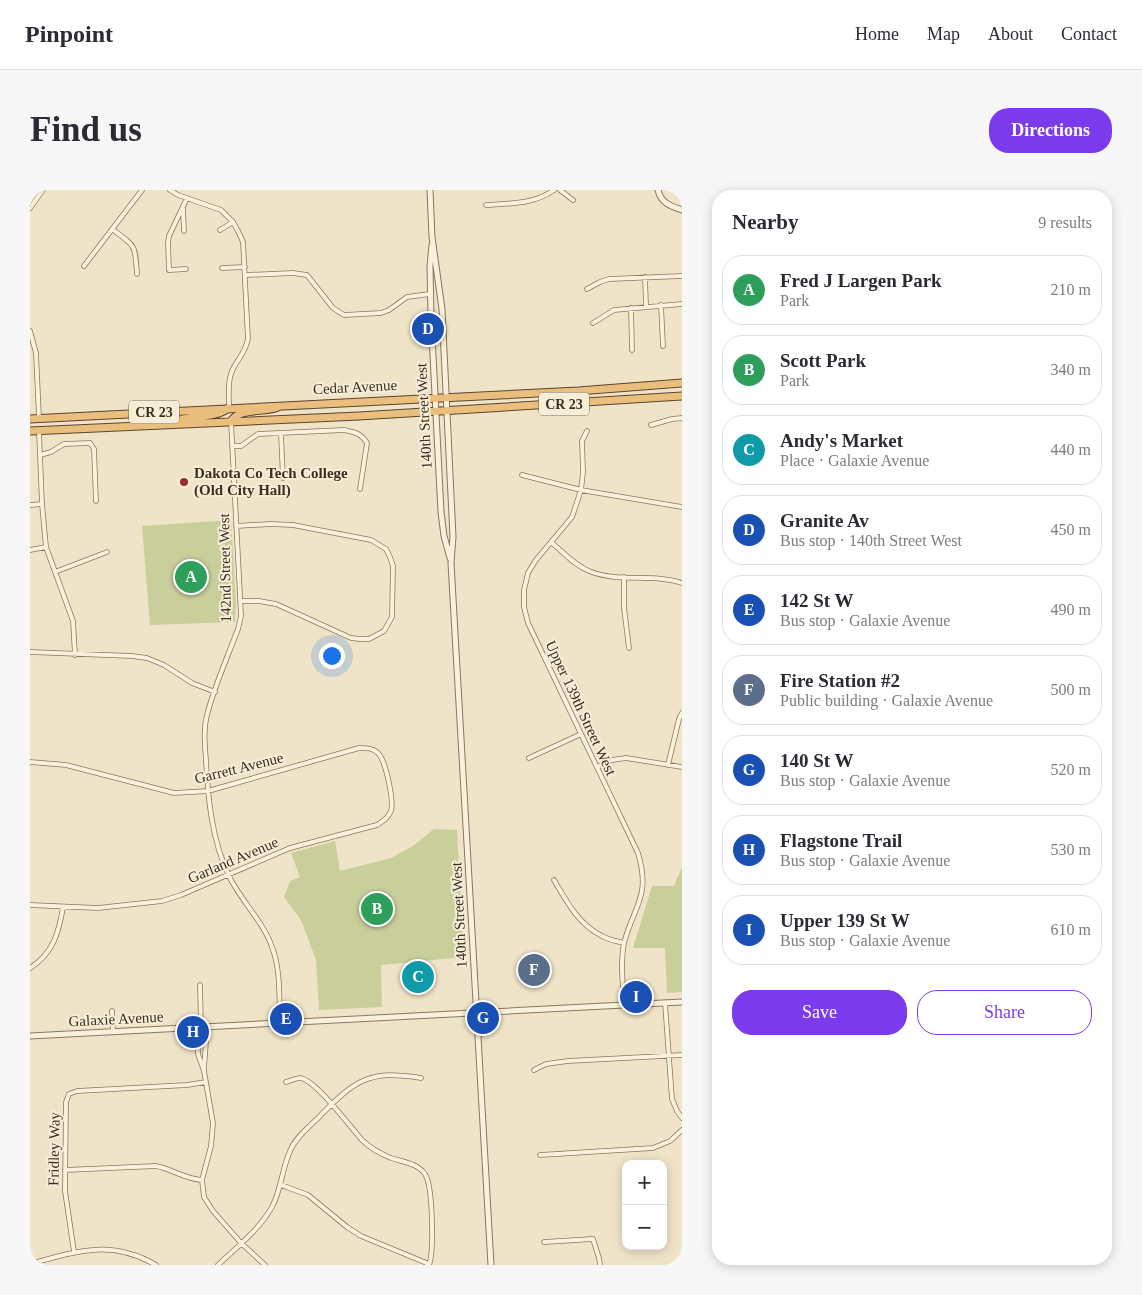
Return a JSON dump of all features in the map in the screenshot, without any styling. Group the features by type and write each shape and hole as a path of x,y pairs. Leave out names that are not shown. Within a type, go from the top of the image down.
{"highway":[{"name":"Cedar Avenue","path":"30,418 682,383"},
{"name":"Cedar Avenue","path":"30,431 436,411 682,396"},
{"path":"231,421 235,415 241,413 271,410 286,405"},
{"path":"159,424 217,414 225,412 229,407"}],"street":[{"path":"30,208 43,190"},
{"path":"84,266 142,190"},
{"path":"170,190 221,210 233,222 243,242 248,339 245,352 234,368 230,378 229,407"},
{"name":"140th Street West","path":"430,190 432,236 442,309 453,537 451,563 491,1265"},
{"path":"486,205 531,202 544,197 554,190"},
{"path":"560,190 573,200"},
{"path":"658,190 664,202 682,210"},
{"path":"186,269 169,270 169,236 187,198"},
{"path":"183,207 184,232"},
{"path":"220,230 233,222"},
{"path":"112,229 135,248 137,274"},
{"name":"140th Street West","path":"432,236 430,294 435,397 444,536 451,563"},
{"path":"222,268 245,267"},
{"path":"246,275 306,274 312,279 333,308 344,315 381,313 389,310 407,297 430,294"},
{"path":"586,289 609,279 682,276"},
{"path":"645,277 646,306"},
{"path":"593,323 614,310 682,304"},
{"path":"661,305 663,346"},
{"path":"631,308 632,350"},
{"path":"30,330 36,353 39,418"},
{"path":"651,425 672,418 682,418"},
{"name":"142nd Street West","path":"231,421 241,616 207,714 204,731 208,791 218,848 228,875 272,946 277,966 280,1023"},
{"path":"232,446 241,446 258,434 344,430 357,432 364,437 367,443 360,489"},
{"path":"39,431 46,546 73,621 75,655"},
{"name":"Upper 139th Street West","path":"587,431 582,441 583,472 581,490 572,517 536,560 528,573 524,590 524,607 528,623 638,854 643,870 642,896 624,943 622,962 624,1005"},
{"path":"281,434 283,478"},
{"path":"40,455 51,452 64,444 90,443 94,449 96,501"},
{"path":"522,475 581,490 682,507"},
{"path":"30,505 42,504"},
{"path":"236,526 293,525 371,540 386,549 393,566 394,608 392,617 384,631 369,639 351,638 276,604 259,601 240,601"},
{"path":"551,542 576,564 603,575 669,580 682,583"},
{"path":"30,550 46,546"},
{"path":"55,572 108,552"},
{"path":"624,577 624,608 629,648"},
{"path":"30,652 147,658 164,664 192,683 215,692"},
{"path":"668,765 682,713"},
{"path":"529,758 581,734"},
{"name":"Garrett Avenue","path":"30,762 66,765 174,793 208,791 360,748 369,748 376,751 385,765"},
{"path":"597,766 612,760 626,758 682,767"},
{"name":"Garland Avenue","path":"30,905 98,908 162,901 181,895 290,848 377,825 386,820 392,804 385,765"},
{"path":"554,880 572,911 583,924 602,936 624,943"},
{"path":"30,968 38,963 52,948 59,930 63,907"},
{"path":"200,985 204,1071 213,1131 210,1154 202,1180 202,1189 208,1204 241,1243 265,1265"},
{"name":"Galaxie Avenue","path":"30,1036 682,1002"},
{"path":"665,1003 672,1098 682,1118"},
{"path":"112,1011 113,1032"},
{"path":"202,1027 198,1054 204,1071"},
{"path":"534,1070 546,1064 561,1062 682,1055"},
{"path":"218,1265 264,1219 273,1205 281,1185 290,1151 294,1144 351,1086 367,1078 378,1076 401,1074 421,1078"},
{"path":"281,1185 308,1196 347,1227 362,1236 429,1264 432,1245 429,1187 426,1175 413,1164 385,1156 368,1145 332,1104 306,1080 300,1078 286,1082"},
{"name":"Fridley Way","path":"74,1252 66,1208 66,1102 69,1094 72,1092 187,1085 206,1082"},
{"path":"540,1156 653,1148 670,1141 682,1130"},
{"path":"65,1170 156,1166 168,1169 189,1179 202,1180"},
{"path":"544,1242 593,1239 600,1258 600,1265"},
{"path":"30,1264 74,1252 95,1249 115,1250 136,1255 156,1265"}],"green space":[{"path":"231,520 236,603 235,622 150,625 142,526"},
{"path":"434,829 457,830 464,957 381,965 382,1007 319,1010 316,960 301,920 284,897 290,881 300,877 291,853 335,841 340,871 391,858 413,846"},
{"path":"682,867 682,992 667,993 665,948 633,948 652,886 674,886"}],"place":[{"name":"Granite Av","path":"428,329"},
{"name":"Dakota Co Tech College (Old City Hall)","path":"184,482"},
{"name":"Fred J Largen Park","path":"191,577"},
{"name":"Scott Park","path":"377,909"},
{"name":"Fire Station #2","path":"534,970"},
{"name":"Andy's Market","path":"418,977"},
{"name":"Upper 139 St W","path":"636,997"},
{"name":"140 St W","path":"483,1018"},
{"name":"142 St W","path":"286,1019"},
{"name":"Flagstone Trail","path":"193,1032"}]}
